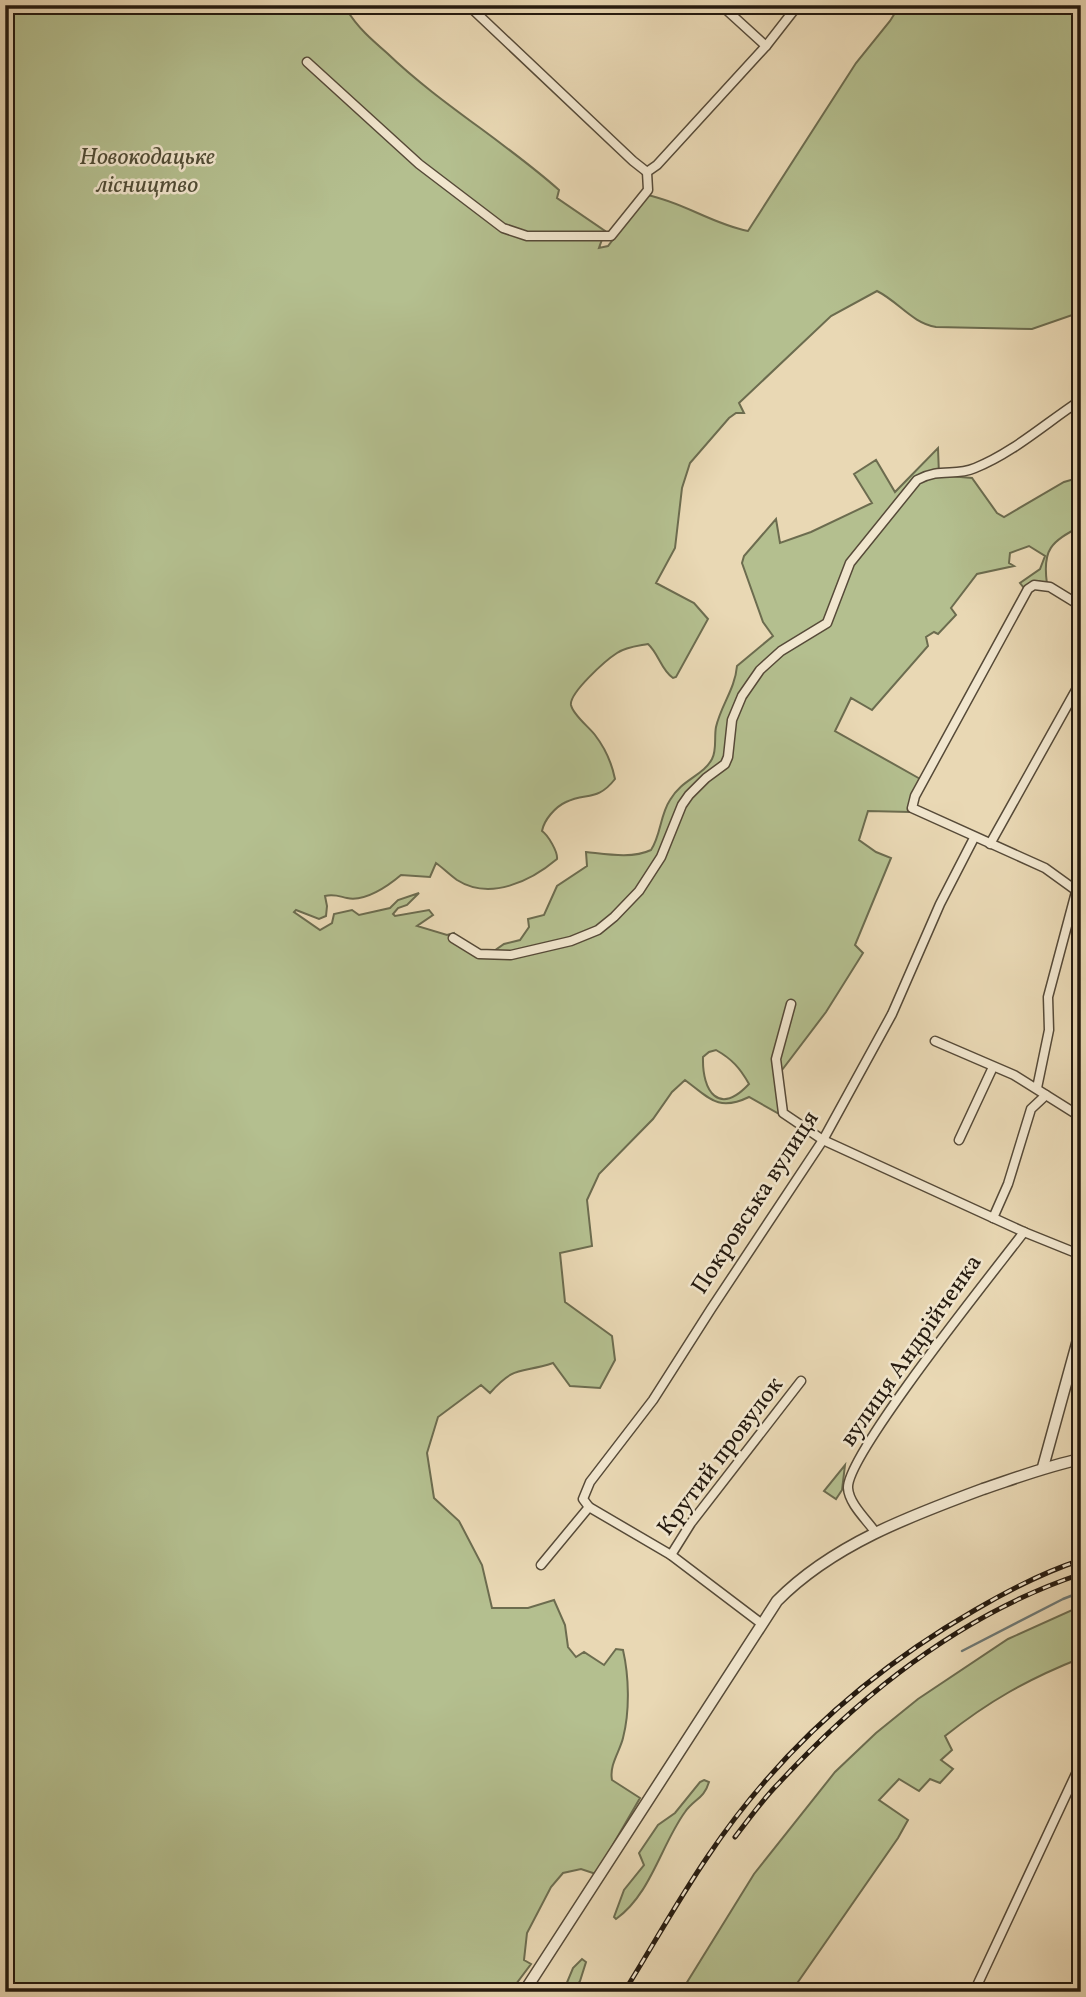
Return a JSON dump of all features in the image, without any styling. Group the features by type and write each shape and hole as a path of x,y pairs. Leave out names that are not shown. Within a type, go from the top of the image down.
{"street":[{"path":"468,5 633,162 647,172"},
{"path":"721,5 766,46"},
{"path":"647,172 657,165 766,46 798,5"},
{"path":"307,62 419,164 503,228 527,236 611,236 648,190 647,172"},
{"path":"453,938 479,954 511,955 571,941 598,930 614,917 639,891 661,857 682,805 689,795 725,764 732,720 743,696 760,670 781,651 827,623 850,563 917,480 930,473 976,468 1017,444 1081,400"},
{"path":"1037,1088 1049,1030 1048,998 1079,893 1045,868 912,808 915,796 1025,593 1034,585 1050,587 1081,606"},
{"path":"990,844 1081,681"},
{"name":"Покровська вулиця","path":"589,1507 583,1499 590,1482 647,1409 823,1140 892,1014 940,904 974,838"},
{"path":"791,1004 776,1059 783,1113 823,1140 1024,1232 1081,1255"},
{"path":"935,1041 1014,1075 1081,1117"},
{"path":"959,1140 993,1067"},
{"path":"993,1218 1017,1159 1031,1109 1046,1095"},
{"name":"вулиця Андрійченка","path":"876,1532 850,1497 849,1480 879,1427 1024,1232"},
{"path":"1043,1467 1081,1329"},
{"name":"Крутий провулок","path":"671,1555 691,1523 801,1381"},
{"path":"524,1992 776,1601 814,1567 876,1532 1043,1467 1081,1459"},
{"path":"541,1565 589,1507"},
{"name":"Крутий провулок","path":"589,1507 671,1555 762,1624"},
{"path":"974,1992 1081,1763"}],"green space":[{"name":"Новокодацьке лісництво","path":"5,5 354,5 347,10 360,28 407,72 559,190 557,198 605,231 599,248 608,246 647,195 748,231 856,63 900,5 1081,5 1081,312 1032,329 936,327 913,317 877,291 831,316 739,403 744,413 736,413 729,418 690,463 682,488 675,548 656,583 694,603 708,619 676,677 673,678 666,671 648,644 617,653 597,669 576,693 572,700 572,709 602,745 615,779 597,794 562,804 548,818 542,831 552,844 557,859 523,881 510,886 483,889 457,880 436,863 430,877 401,875 383,888 361,898 325,896 326,916 319,919 296,910 294,912 320,930 332,923 334,914 352,910 359,915 390,908 398,900 419,893 393,914 395,916 429,910 433,915 417,926 447,935 454,933 458,939 480,952 491,953 504,944 520,940 529,927 528,919 544,915 557,886 587,866 586,852 627,855 651,850 670,800 680,787 703,770 712,759 716,727 734,682 737,666 773,636 763,622 742,563 744,556 776,519 780,543 811,532 872,503 854,474 876,460 895,492 938,448 939,475 972,478 997,513 1004,517 1064,482 1081,477 1081,526 1062,537 1051,548 1046,562 1047,584 1038,581 1024,588 1020,583 1040,569 1045,556 1029,546 1010,553 1009,563 1014,566 977,574 951,608 956,615 938,634 934,632 926,637 928,646 872,710 851,698 835,731 922,780 912,797 910,812 868,811 859,840 876,852 891,858 855,945 863,953 826,1012 779,1074 781,1115 749,1097 729,1103 714,1101 685,1080 672,1092 653,1119 599,1174 587,1200 592,1246 560,1253 565,1302 612,1336 615,1360 600,1388 570,1386 553,1363 519,1371 506,1378 490,1393 481,1385 438,1417 427,1453 434,1498 459,1521 482,1565 492,1608 528,1608 554,1600 565,1625 568,1647 576,1657 584,1652 604,1665 616,1649 623,1650 627,1671 627,1717 611,1774 612,1780 640,1798 596,1874 581,1869 563,1873 551,1887 527,1933 524,1960 531,1964 510,1992 5,1992","holes":["716,1050 735,1064 749,1084 729,1098 721,1099 714,1096 709,1089 703,1070 703,1057"]},
{"path":"845,1465 842,1490 836,1499 824,1491"},
{"path":"1081,1606 1081,1658 1010,1692 945,1736 952,1750 941,1760 953,1769 940,1783 930,1779 919,1791 899,1779 879,1800 908,1820 791,1992 681,1992 754,1874 835,1772 876,1733 918,1699 1008,1639"},
{"path":"704,1780 709,1782 702,1796 688,1808 677,1825 647,1883 628,1909 616,1919 614,1917 624,1890 644,1865 639,1853 658,1825 675,1813"},
{"path":"582,1959 586,1962 580,1981 572,1992 563,1992 573,1968"}],"waterway":[{"path":"962,1651 1081,1592"}],"railway":[{"path":"624,1992 686,1889 735,1818 795,1749 828,1717 862,1687 936,1634 1014,1589 1081,1560"},
{"path":"735,1837 767,1796 811,1750 845,1718 917,1659 996,1610 1081,1574"}]}
